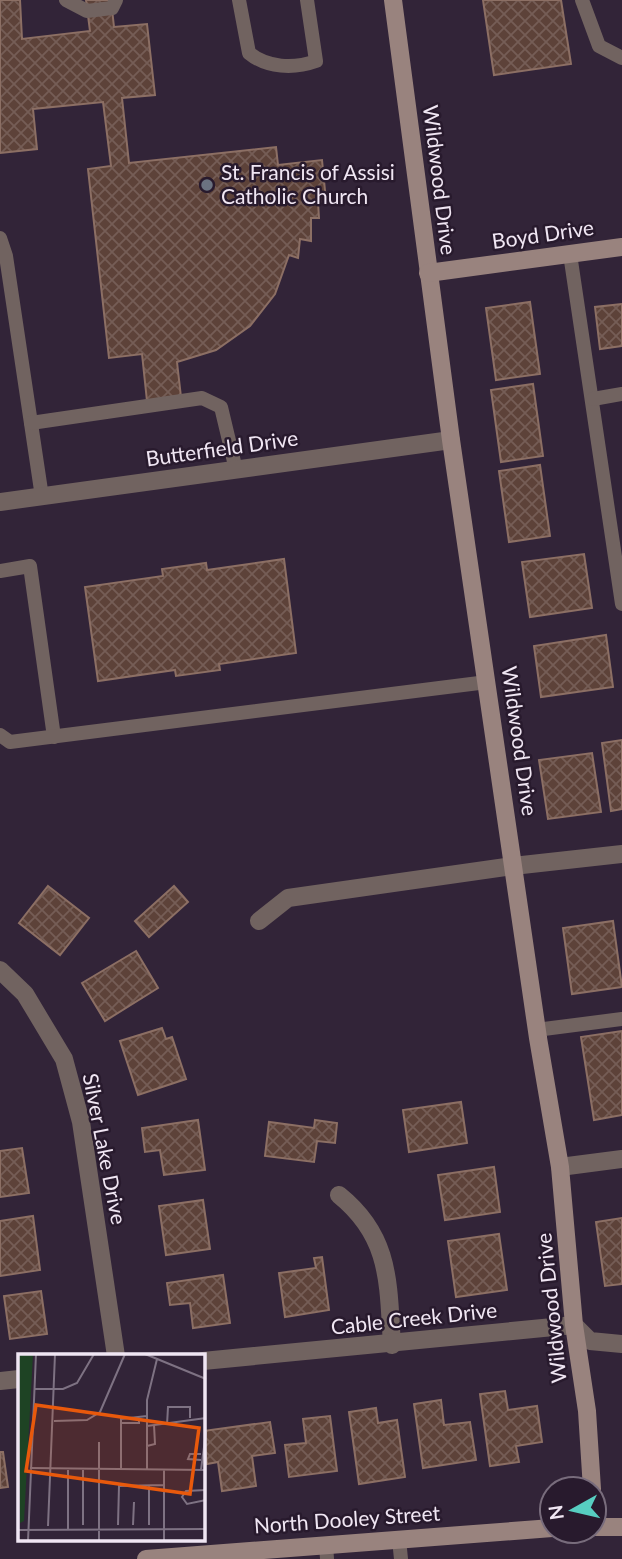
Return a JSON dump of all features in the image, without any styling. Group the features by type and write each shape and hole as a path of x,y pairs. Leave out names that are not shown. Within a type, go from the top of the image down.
{"street":[{"name":"Wildwood Drive","path":"393,0 451,440 537,1030 560,1167 574,1325 587,1411 591,1475"},
{"name":"Boyd Drive","path":"428,274 622,247"},
{"name":"Butterfield Drive","path":"0,502 451,440"},
{"path":"259,921 288,898 513,866 622,855"},
{"name":"Silver Lake Drive","path":"0,970 25,994 64,1059 81,1122 116,1354"},
{"path":"560,1167 622,1159"},
{"path":"339,1195 359,1211 375,1235 387,1272 392,1345"},
{"path":"574,1325 590,1341 622,1344"},
{"name":"Cable Creek Drive","path":"205,1361 392,1345 574,1325"},
{"path":"0,1381 18,1379"},
{"name":"North Dooley Street","path":"146,1559 326,1552 399,1539 538,1529"}],"lane":[{"path":"66,0 87,11 112,8 116,0"},
{"path":"239,0 249,53 267,62 295,66 316,61 307,0"},
{"path":"582,0 599,46 622,58"},
{"path":"0,238 6,256 7,303 31,423 42,497"},
{"path":"570,254 622,604"},
{"path":"593,399 622,394"},
{"path":"31,423 202,398 221,407 236,470"},
{"path":"0,571 30,566 54,737"},
{"path":"0,735 10,742 487,682"},
{"path":"537,1030 622,1019"},
{"path":"399,1539 401,1559"}],"building":[{"name":"St. Francis of Assisi Catholic Church","path":"0,0 20,0 22,39 90,31 86,0 111,0 114,27 147,24 155,95 122,98 129,163 276,147 278,165 322,160 326,201 318,202 319,218 311,218 311,241 300,239 298,258 289,255 275,294 250,326 216,350 177,362 181,397 147,401 142,354 109,358 88,169 111,166 103,102 33,109 37,149 0,153"},
{"path":"483,0 561,0 571,64 494,75"},
{"path":"530,302 540,374 496,380 486,308"},
{"path":"622,304 622,346 600,349 595,307"},
{"path":"533,384 543,456 501,462 491,390"},
{"path":"540,465 550,536 509,542 499,471"},
{"path":"584,554 592,608 530,617 522,562"},
{"path":"284,559 296,653 219,664 220,670 176,676 175,670 98,681 85,587 163,576 162,569 206,563 207,570"},
{"path":"606,635 613,687 541,697 534,646"},
{"path":"622,740 622,809 611,811 602,743"},
{"path":"592,753 601,812 548,819 539,760"},
{"path":"48,886 89,918 60,955 19,923"},
{"path":"174,886 188,902 149,937 135,921"},
{"path":"613,921 622,987 572,994 563,928"},
{"path":"136,951 158,988 105,1021 82,983"},
{"path":"162,1028 166,1039 172,1037 186,1079 138,1095 120,1041"},
{"path":"622,1031 622,1115 594,1120 581,1037"},
{"path":"461,1102 467,1143 409,1152 403,1110"},
{"path":"198,1120 205,1170 164,1175 160,1150 145,1152 142,1128"},
{"path":"315,1120 337,1123 335,1143 317,1141 314,1162 265,1156 269,1122 314,1128"},
{"path":"22,1148 29,1193 0,1197 0,1151"},
{"path":"494,1167 500,1212 445,1220 438,1175"},
{"path":"203,1200 210,1249 166,1255 159,1206"},
{"path":"33,1216 40,1270 0,1276 0,1221"},
{"path":"622,1218 622,1284 605,1286 596,1222"},
{"path":"499,1234 507,1290 456,1297 448,1241"},
{"path":"322,1257 329,1310 285,1317 279,1273 316,1268 314,1258"},
{"path":"223,1275 230,1323 193,1328 190,1303 170,1305 167,1283"},
{"path":"41,1291 47,1334 10,1339 4,1296"},
{"path":"505,1391 508,1410 537,1406 542,1442 516,1446 519,1462 490,1466 480,1394"},
{"path":"441,1400 444,1425 470,1422 476,1460 423,1468 414,1404"},
{"path":"376,1408 378,1423 397,1420 405,1477 359,1484 349,1412"},
{"path":"330,1416 337,1471 289,1477 285,1445 306,1443 303,1419"},
{"path":"270,1422 275,1453 252,1456 256,1486 222,1491 218,1462 207,1464 205,1431"},
{"path":"0,1452 3,1452 8,1487 0,1488"}],"place":[{"name":"St. Francis of Assisi Catholic Church","path":"207,185"}]}
